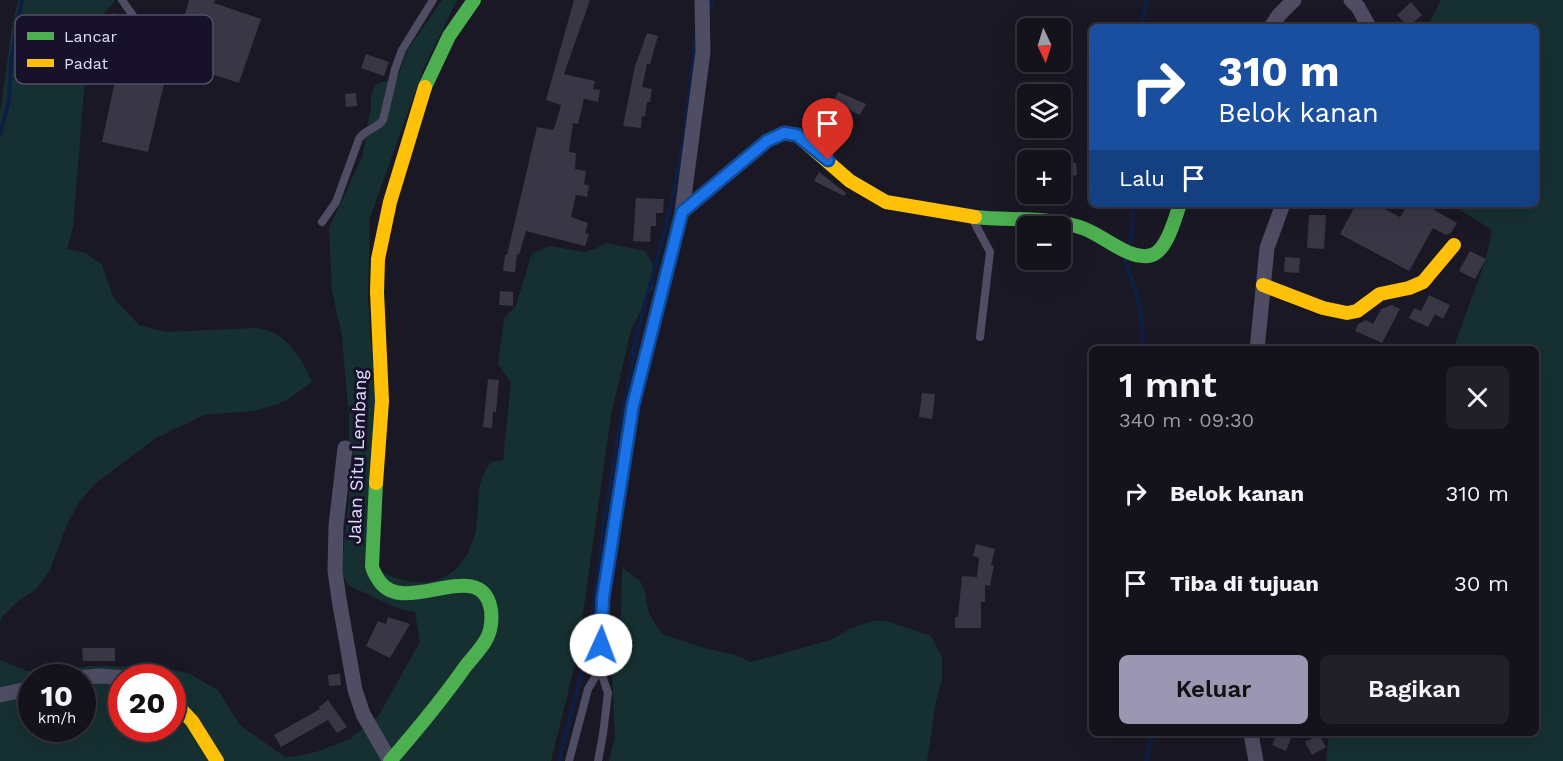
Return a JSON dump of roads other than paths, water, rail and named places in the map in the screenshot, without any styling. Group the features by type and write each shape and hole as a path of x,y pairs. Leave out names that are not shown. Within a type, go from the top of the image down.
{"street":[{"name":"Jalan Situ Lembang","path":"390,761 435,709 487,638 491,627 491,610 486,596 476,587 469,584 457,585 419,594 389,591 380,585 372,569 372,529 382,414 377,272 385,216 418,107 439,52 461,16 474,0"},
{"path":"682,212 703,52 702,0"},
{"path":"1273,24 1294,0"},
{"path":"1351,0 1358,7 1367,24"},
{"path":"682,212 767,141 788,133 797,135 858,187 886,202 971,216 1078,226 1098,234 1133,255 1156,254 1163,246 1179,207"},
{"path":"1257,346 1267,248 1282,207"},
{"path":"1263,285 1323,308 1347,314 1357,311 1380,294 1409,288 1423,282 1454,245"},
{"path":"345,448 336,526 335,571 339,599 355,690 363,714 390,761"},
{"path":"0,695 18,691"},
{"path":"186,712 217,761"},
{"path":"1251,736 1256,761"}],"lane":[{"path":"122,0 133,15"},
{"path":"322,222 336,202 359,139 363,133 380,125 383,120 394,69 402,50 434,0"},
{"path":"598,761 608,693 600,669 603,598 633,405 682,212"},
{"path":"971,216 990,252 980,337"},
{"path":"568,761 588,689 600,669"}],"waterway":[{"path":"19,15 22,0"},
{"path":"707,15 714,0"},
{"path":"1142,24 1147,0"},
{"path":"559,761 582,671 593,613 603,528 636,344 631,357 670,210 684,140 696,35"},
{"path":"0,135 9,100 11,60 15,38"},
{"path":"1129,244 1133,207"},
{"path":"1126,258 1125,262 1141,316 1142,346"},
{"path":"1146,761 1152,736"}]}
